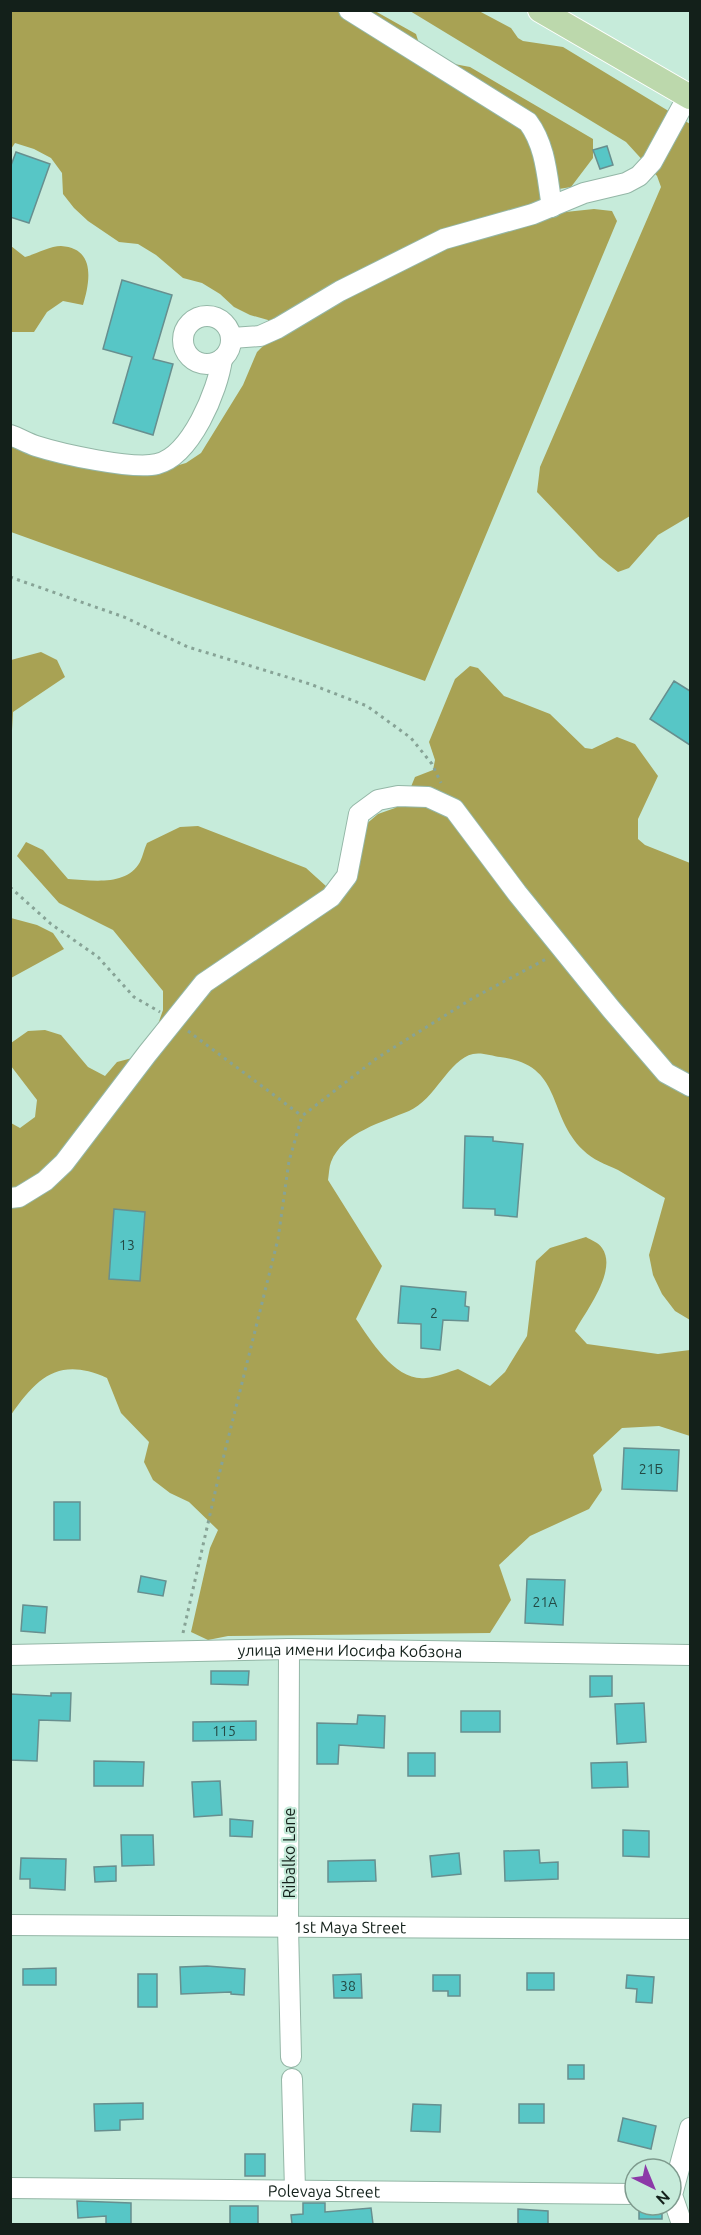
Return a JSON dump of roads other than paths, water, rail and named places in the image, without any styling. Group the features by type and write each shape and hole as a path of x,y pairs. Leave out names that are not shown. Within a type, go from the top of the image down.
{"main road":[{"path":"540,10 689,97"}],"street":[{"path":"349,10 528,122 541,146 552,207"},
{"path":"232,338 260,336 278,328 340,291 444,239 532,214 584,194 621,185 639,176 652,162 689,97"},
{"path":"10,435 35,446 120,464 144,466 159,464 179,452 198,425 220,378 222,359 231,346 232,338 229,327 222,319 212,315 201,316 191,321 184,329 182,340 185,351 192,359 202,364 212,364 222,359"},
{"path":"10,1198 19,1197 45,1181 64,1163 204,983 331,897 347,876 359,814 378,800 398,796 428,797 454,809 563,950 666,1073 690,1086"},
{"name":"улица имени Иосифа Кобзона","path":"10,1655 289,1649 690,1655"},
{"name":"Ribalko Lane","path":"289,1649 288,1927 291,2057"},
{"name":"1st Maya Street","path":"10,1925 690,1929"},
{"path":"292,2079 295,2190"},
{"path":"682,2157 690,2128"},
{"name":"Polevaya Street","path":"10,2188 623,2194"}]}
